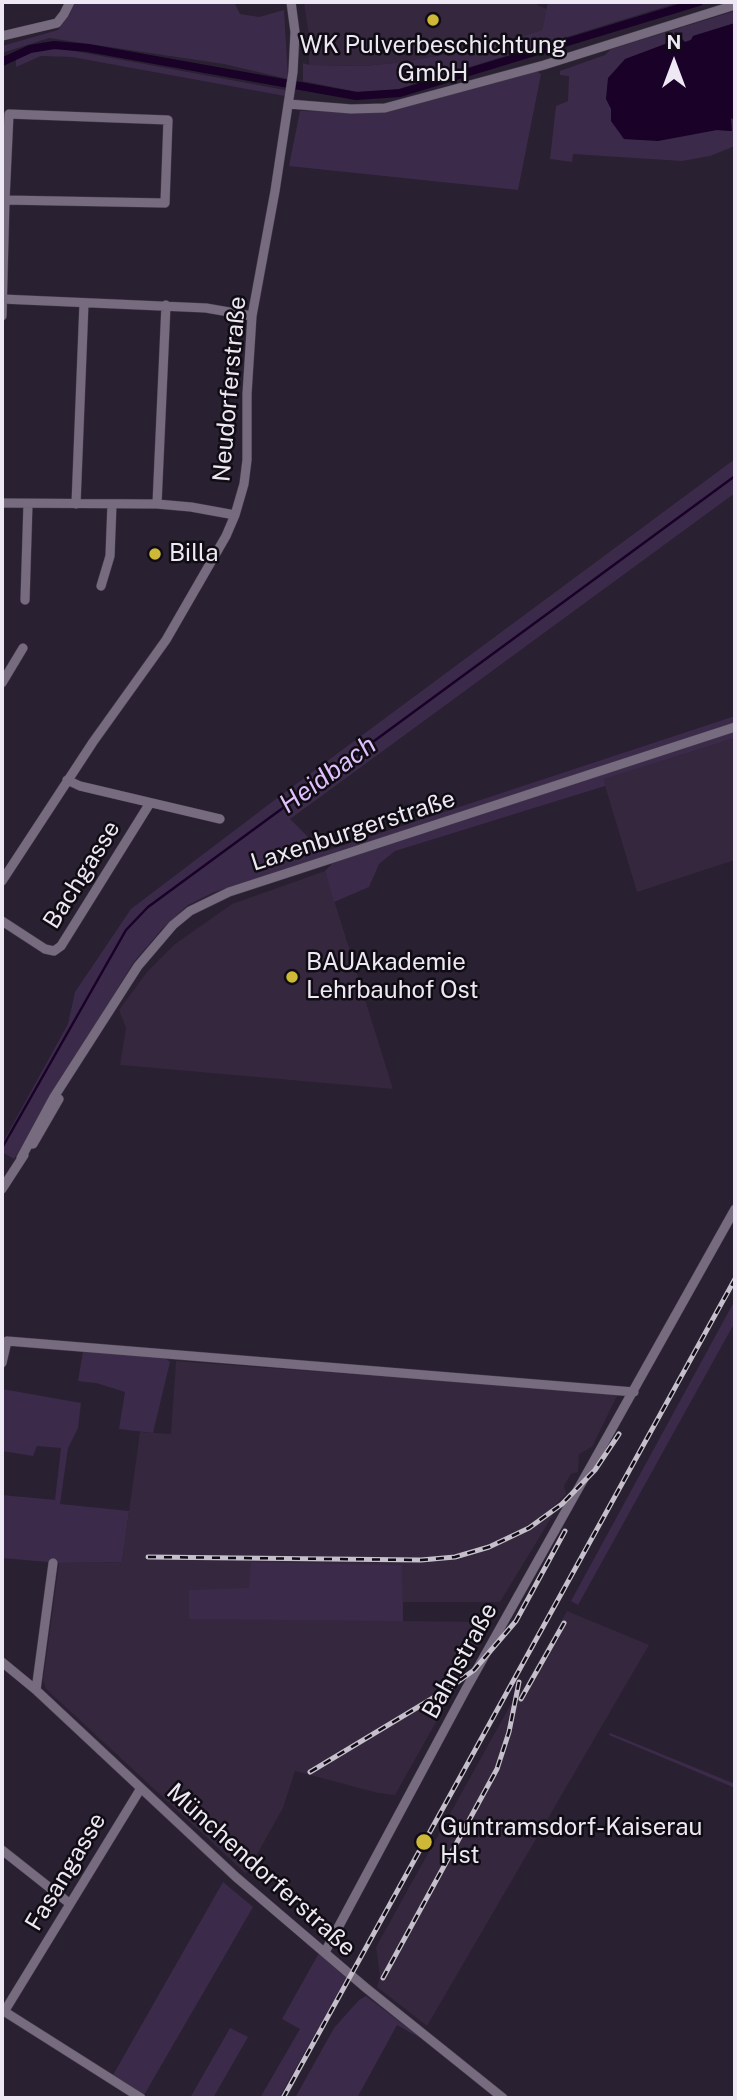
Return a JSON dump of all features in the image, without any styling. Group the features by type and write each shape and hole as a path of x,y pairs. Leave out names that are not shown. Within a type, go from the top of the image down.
{"street":[{"path":"2,36 57,23 69,2"},
{"name":"Neudorferstraße","path":"2,881 67,780 166,640 226,536 235,515 244,484 247,460 247,394 252,316 293,72 295,32 291,2"},
{"path":"289,101 351,109 385,108 544,65 735,5"},
{"path":"2,316 2,283 5,200 9,114 168,120 165,203 5,200"},
{"path":"2,299 166,305 252,316"},
{"path":"76,504 84,303"},
{"path":"157,504 166,305"},
{"path":"2,503 157,504 235,515"},
{"path":"25,600 28,504"},
{"path":"101,586 110,556 111,504"},
{"path":"2,683 23,648"},
{"name":"Laxenburgerstraße","path":"2,1189 54,1097 138,966 173,925 190,911 208,900 735,727"},
{"name":"Bachgasse","path":"67,780 80,786 220,819"},
{"name":"Bachgasse","path":"2,921 45,948 54,951 61,946 150,803"},
{"name":"Bahnstraße","path":"324,1952 466,1689 735,1209"},
{"path":"2,1363 4,1338 634,1392"},
{"path":"36,1690 53,1563"},
{"name":"Münchendorferstraße","path":"2,1662 36,1690 236,1877 503,2098"},
{"name":"Fasangasse","path":"3,2011 141,1788"},
{"path":"2,1850 68,1903"},
{"path":"3,2011 141,2098"}],"shaded area":[{"path":"75,2 234,2 240,14 259,17 284,10 288,79 224,64 49,38 2,53 2,46 58,30"},
{"path":"304,2 537,2 537,5 547,9 542,30 478,49 365,66 309,65 309,36"},
{"path":"548,2 680,2 395,90 358,92 303,81 303,63 365,66 394,63 478,49 542,30"},
{"path":"735,11 735,23 693,36 685,42 717,130 731,131 731,117 735,121 735,146 710,156 682,161 573,154 572,162 550,159 556,106 568,101 569,76 560,75 560,71 605,55 611,49"},
{"path":"735,23 735,121 731,118 732,131 717,130 658,141 624,139 611,121 611,109 606,99 608,78 625,59 681,38 685,42 693,36"},
{"path":"58,48 285,90 285,96 72,57 41,56 16,67 16,59 33,52"},
{"path":"536,71 541,74 518,190 289,166 300,111 382,112"},
{"path":"735,459 735,493 290,819 323,852 735,716 735,723 214,892 188,905 163,928 133,963 14,1159 2,1152 2,1144 68,1024 75,992 131,909"},
{"path":"735,731 735,738 604,779 605,786 395,851 379,864 369,887 334,902 325,871 334,862"},
{"path":"735,738 735,860 637,892 603,779"},
{"path":"325,871 393,1089 120,1065 126,1028 119,1010 147,972 175,944 232,904"},
{"path":"735,1300 735,1322 578,1605 571,1601"},
{"path":"83,1352 164,1357 170,1362 153,1433 119,1429 125,1392 96,1383 78,1381"},
{"path":"176,1361 618,1394 592,1447 579,1454 578,1472 571,1474 564,1486 566,1494 551,1509 553,1515 500,1602 403,1602 403,1621 491,1622 462,1674 455,1680 454,1690 395,1795 295,1771 283,1808 246,1874 46,1689 43,1681 59,1563 122,1562 140,1432 171,1434"},
{"path":"2,1389 81,1403 78,1428 68,1448 60,1504 129,1511 122,1562 59,1563 2,1558 2,1495 55,1500 61,1448 37,1446 33,1456 2,1451"},
{"path":"251,1562 402,1565 403,1621 189,1619 189,1590 249,1588"},
{"path":"567,1611 649,1645 427,2026 377,1987 380,1977 376,1947 512,1702 518,1697"},
{"path":"610,1733 735,1784 735,1788 609,1735"},
{"path":"223,1882 253,1907 144,2095 113,2075"},
{"path":"319,1953 347,1977 279,2098 260,2098 300,2029 282,2019"},
{"path":"366,1996 422,2039 397,2025 357,2098 295,2098 334,2028 359,2000"},
{"path":"230,2028 248,2037 213,2098 190,2098"}],"waterway":[{"path":"2,62 30,49 54,45 88,48 356,96 400,93 699,2"},
{"name":"Heidbach","path":"2,1148 126,930 148,907 735,476"}],"railway":[{"path":"283,2098 735,1279"},
{"path":"148,1557 421,1560 455,1557 489,1547 529,1528 562,1504 595,1470 619,1434"},
{"path":"310,1772 448,1689 474,1670 516,1621 565,1531"},
{"path":"521,1699 564,1623"},
{"path":"383,1978 497,1769 509,1732 519,1682"}],"place":[{"name":"WK Pulverbeschichtung GmbH","path":"433,20"},
{"name":"Billa","path":"155,554"},
{"name":"BAUAkademie Lehrbauhof Ost","path":"292,977"},
{"name":"Guntramsdorf-Kaiserau Hst","path":"424,1842"}]}
